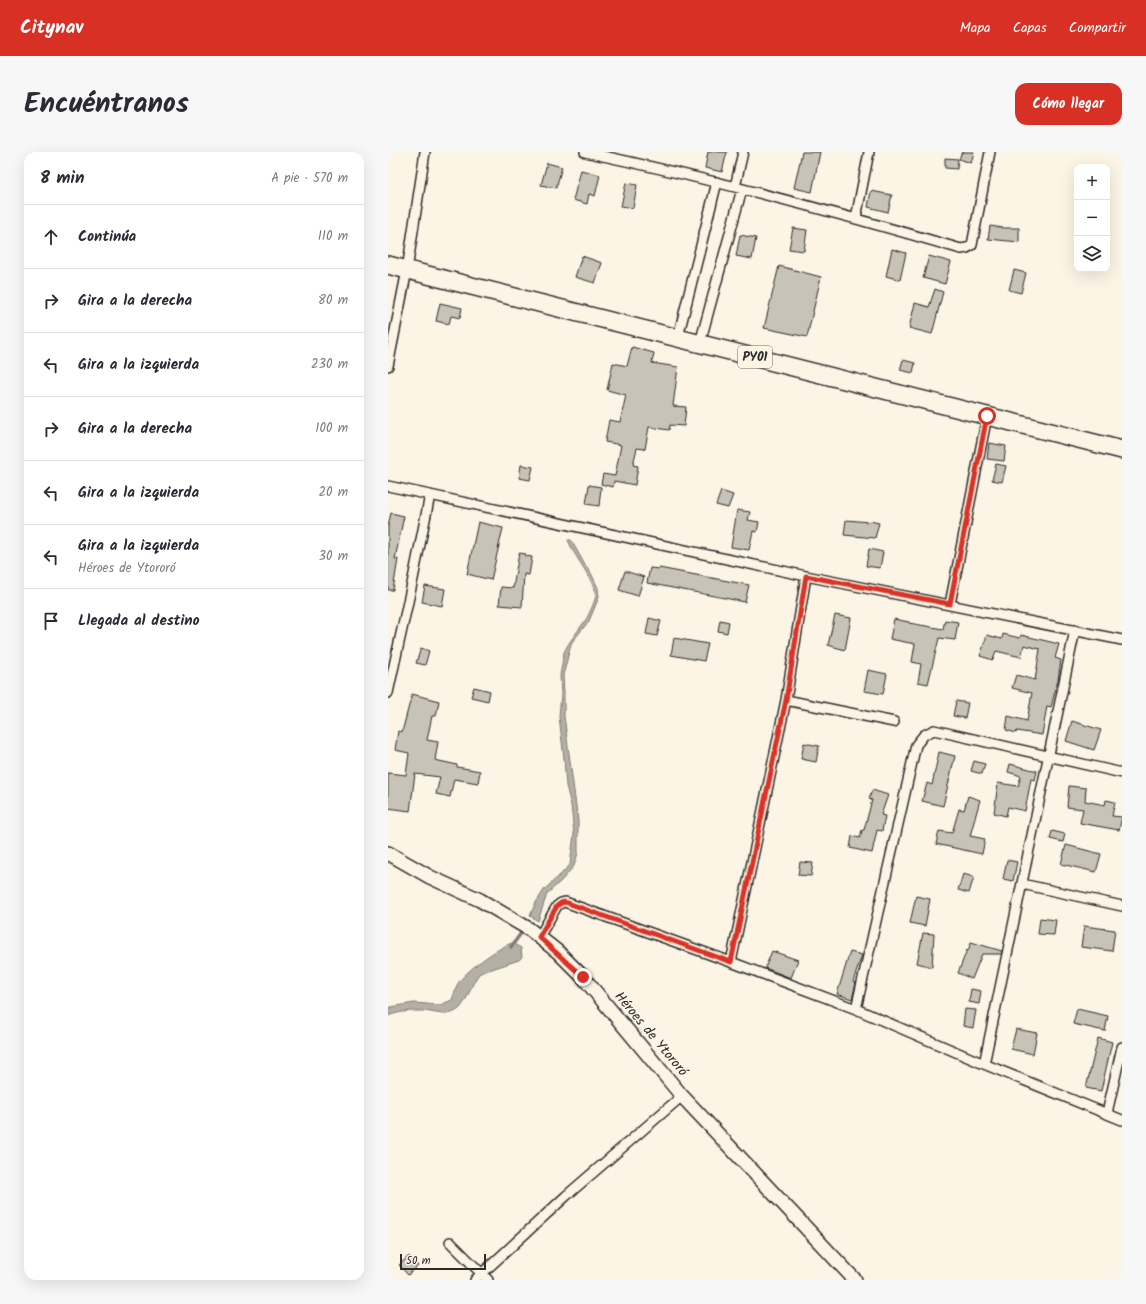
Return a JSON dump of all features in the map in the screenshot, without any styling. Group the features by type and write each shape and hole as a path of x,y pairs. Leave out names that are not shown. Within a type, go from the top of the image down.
{"highway":[{"name":"PY01","path":"388,265 1122,450"}],"main road":[{"name":"Héroes de Ytororó","path":"388,853 430,877 480,900 534,933 583,977 682,1096 855,1280"}],"street":[{"path":"388,366 407,270 425,152"},
{"path":"585,152 612,155 717,182 856,218 961,249 972,245 990,152"},
{"path":"700,343 739,188 742,152"},
{"path":"856,218 869,152"},
{"path":"678,337 717,182"},
{"path":"950,604 987,416"},
{"path":"388,486 806,576 1122,640"},
{"path":"388,693 412,586 430,495"},
{"path":"731,962 786,700 806,576"},
{"path":"984,1064 1075,630"},
{"path":"786,700 894,722"},
{"path":"856,1009 916,745 924,734 934,730 1122,773"},
{"path":"1022,884 1122,906"},
{"path":"534,933 557,906 565,902 856,1009 984,1064 1122,1120"},
{"path":"1107,1113 1122,1047"},
{"path":"450,1242 482,1278 566,1196 682,1096"}],"shaded area":[{"path":"568,540 571,540 591,573 598,588 599,597 589,621 572,642 563,676 564,716 578,821 578,853 574,866 547,894 538,921 530,916 535,904 544,890 570,865 574,834 571,805 566,786 559,716 561,694 560,676 564,652 587,618 596,596 588,575"},
{"path":"512,943 521,948 522,957 519,960 480,973 474,981 466,1000 455,1012 440,1014 424,1011 410,1011 388,1016 388,1008 391,1007 414,1003 440,1005 452,1000 457,985 467,973 490,955"}],"building":[{"path":"708,152 727,152 722,172 705,168"},
{"path":"802,152 820,152 812,192 794,188"},
{"path":"962,152 974,152 971,163 959,159"},
{"path":"945,158 958,159 957,169 945,168"},
{"path":"547,163 562,167 556,188 541,185"},
{"path":"581,170 600,175 595,196 589,194 587,204 573,200"},
{"path":"626,183 637,185 633,208 621,206"},
{"path":"871,191 892,195 888,212 868,207"},
{"path":"990,226 1019,228 1019,242 988,239"},
{"path":"793,228 807,230 804,251 789,249"},
{"path":"740,235 756,238 752,259 736,256"},
{"path":"892,249 906,253 900,280 886,276"},
{"path":"582,256 602,263 595,283 575,277"},
{"path":"929,256 951,262 945,284 923,278"},
{"path":"779,266 821,277 807,337 764,328"},
{"path":"1014,270 1026,273 1021,293 1009,290"},
{"path":"935,289 943,292 932,334 909,328 915,303 929,307"},
{"path":"440,303 462,308 460,318 451,316 449,324 436,321"},
{"path":"632,347 654,353 652,363 678,367 673,406 686,407 684,426 670,425 669,430 649,427 645,449 637,448 633,465 638,466 635,485 614,481 613,487 601,484 603,474 615,476 621,445 605,442 609,420 620,422 626,395 607,390 613,363 627,366"},
{"path":"903,360 915,363 913,373 900,370"},
{"path":"989,443 1006,446 1004,461 987,459"},
{"path":"996,464 1006,466 1002,482 992,480"},
{"path":"521,465 533,467 530,480 519,478"},
{"path":"589,485 601,487 599,506 586,504"},
{"path":"721,491 733,495 728,508 716,505"},
{"path":"737,510 750,512 748,520 759,522 757,532 753,531 749,550 731,547"},
{"path":"391,513 404,516 395,559 398,559 393,590 388,590 388,526"},
{"path":"846,520 879,523 875,538 844,535"},
{"path":"478,522 503,528 491,580 467,574"},
{"path":"869,549 883,552 880,568 866,566"},
{"path":"519,553 532,557 529,575 524,574 522,607 499,605 501,587 513,588"},
{"path":"650,568 659,568 749,585 745,602 647,583"},
{"path":"625,571 644,577 638,596 619,590"},
{"path":"425,586 445,589 442,606 422,602"},
{"path":"835,615 851,618 845,650 828,645"},
{"path":"649,618 661,621 657,636 646,634"},
{"path":"894,619 943,629 945,620 958,622 955,640 939,638 928,684 918,682 921,664 912,662 915,644 890,639"},
{"path":"720,620 729,622 727,633 718,631"},
{"path":"1003,634 1020,638 1021,635 1059,644 1055,658 1061,660 1058,680 1051,707 1047,706 1042,735 1017,731 1016,733 1006,730 1008,716 1027,721 1032,693 1012,688 1016,675 1035,680 1040,649 1024,645 1021,657 996,651 993,660 980,656 987,635 1002,639"},
{"path":"674,638 708,644 704,661 671,655"},
{"path":"421,648 429,651 425,665 416,663"},
{"path":"868,670 887,674 883,694 864,691"},
{"path":"474,687 490,691 488,701 471,697"},
{"path":"412,694 439,701 436,716 432,716 427,740 438,742 435,760 457,765 457,767 480,771 478,783 454,779 450,797 436,794 440,777 415,774 410,811 388,808 388,773 406,775 409,753 395,750 398,731 402,732"},
{"path":"956,701 968,703 965,718 953,716"},
{"path":"1072,721 1101,730 1094,750 1066,741"},
{"path":"804,743 819,746 816,762 801,759"},
{"path":"939,752 955,756 943,806 922,801 927,783 932,785"},
{"path":"974,761 985,764 982,774 971,771"},
{"path":"1010,764 1037,771 1035,780 1031,779 1025,811 1008,807 1006,816 994,813 998,783 1018,786 1021,776 1008,772"},
{"path":"1069,786 1086,788 1085,801 1105,805 1106,800 1115,802 1112,816 1122,817 1119,830 1080,823 1083,809 1067,807"},
{"path":"872,790 888,795 881,815 885,816 882,831 877,830 872,853 850,848 852,836 860,838 862,830 864,830 872,800 869,799"},
{"path":"968,796 980,800 970,836 985,839 982,854 936,844 939,831 952,833 959,809 964,810"},
{"path":"1052,831 1065,834 1063,842 1050,839"},
{"path":"1066,845 1101,854 1096,872 1061,864"},
{"path":"1007,860 1017,862 1013,881 1003,879"},
{"path":"800,862 813,863 811,876 798,875"},
{"path":"963,874 974,877 969,893 958,890"},
{"path":"916,896 930,899 925,926 910,923"},
{"path":"1040,918 1056,920 1054,935 1038,934"},
{"path":"1084,926 1115,930 1112,951 1081,947"},
{"path":"923,933 934,934 932,967 917,963"},
{"path":"971,942 1002,951 1001,954 982,954 972,979 958,973"},
{"path":"772,951 798,960 791,978 765,968"},
{"path":"850,952 862,955 853,982 856,983 852,999 837,994"},
{"path":"971,989 981,991 979,1004 969,1002"},
{"path":"965,1009 976,1010 973,1028 963,1026"},
{"path":"1077,1009 1108,1016 1105,1031 1073,1024"},
{"path":"1016,1029 1037,1033 1033,1054 1011,1049"},
{"path":"1098,1038 1112,1042 1101,1091 1086,1088"},
{"path":"409,1256 418,1266 408,1275 399,1265"}],"waterway":[{"path":"511,947 524,929"}],"route":[{"path":"583,977 558,952 539,937 557,906 561,903 565,902 731,962 786,700 806,576 950,604 987,416"}]}
